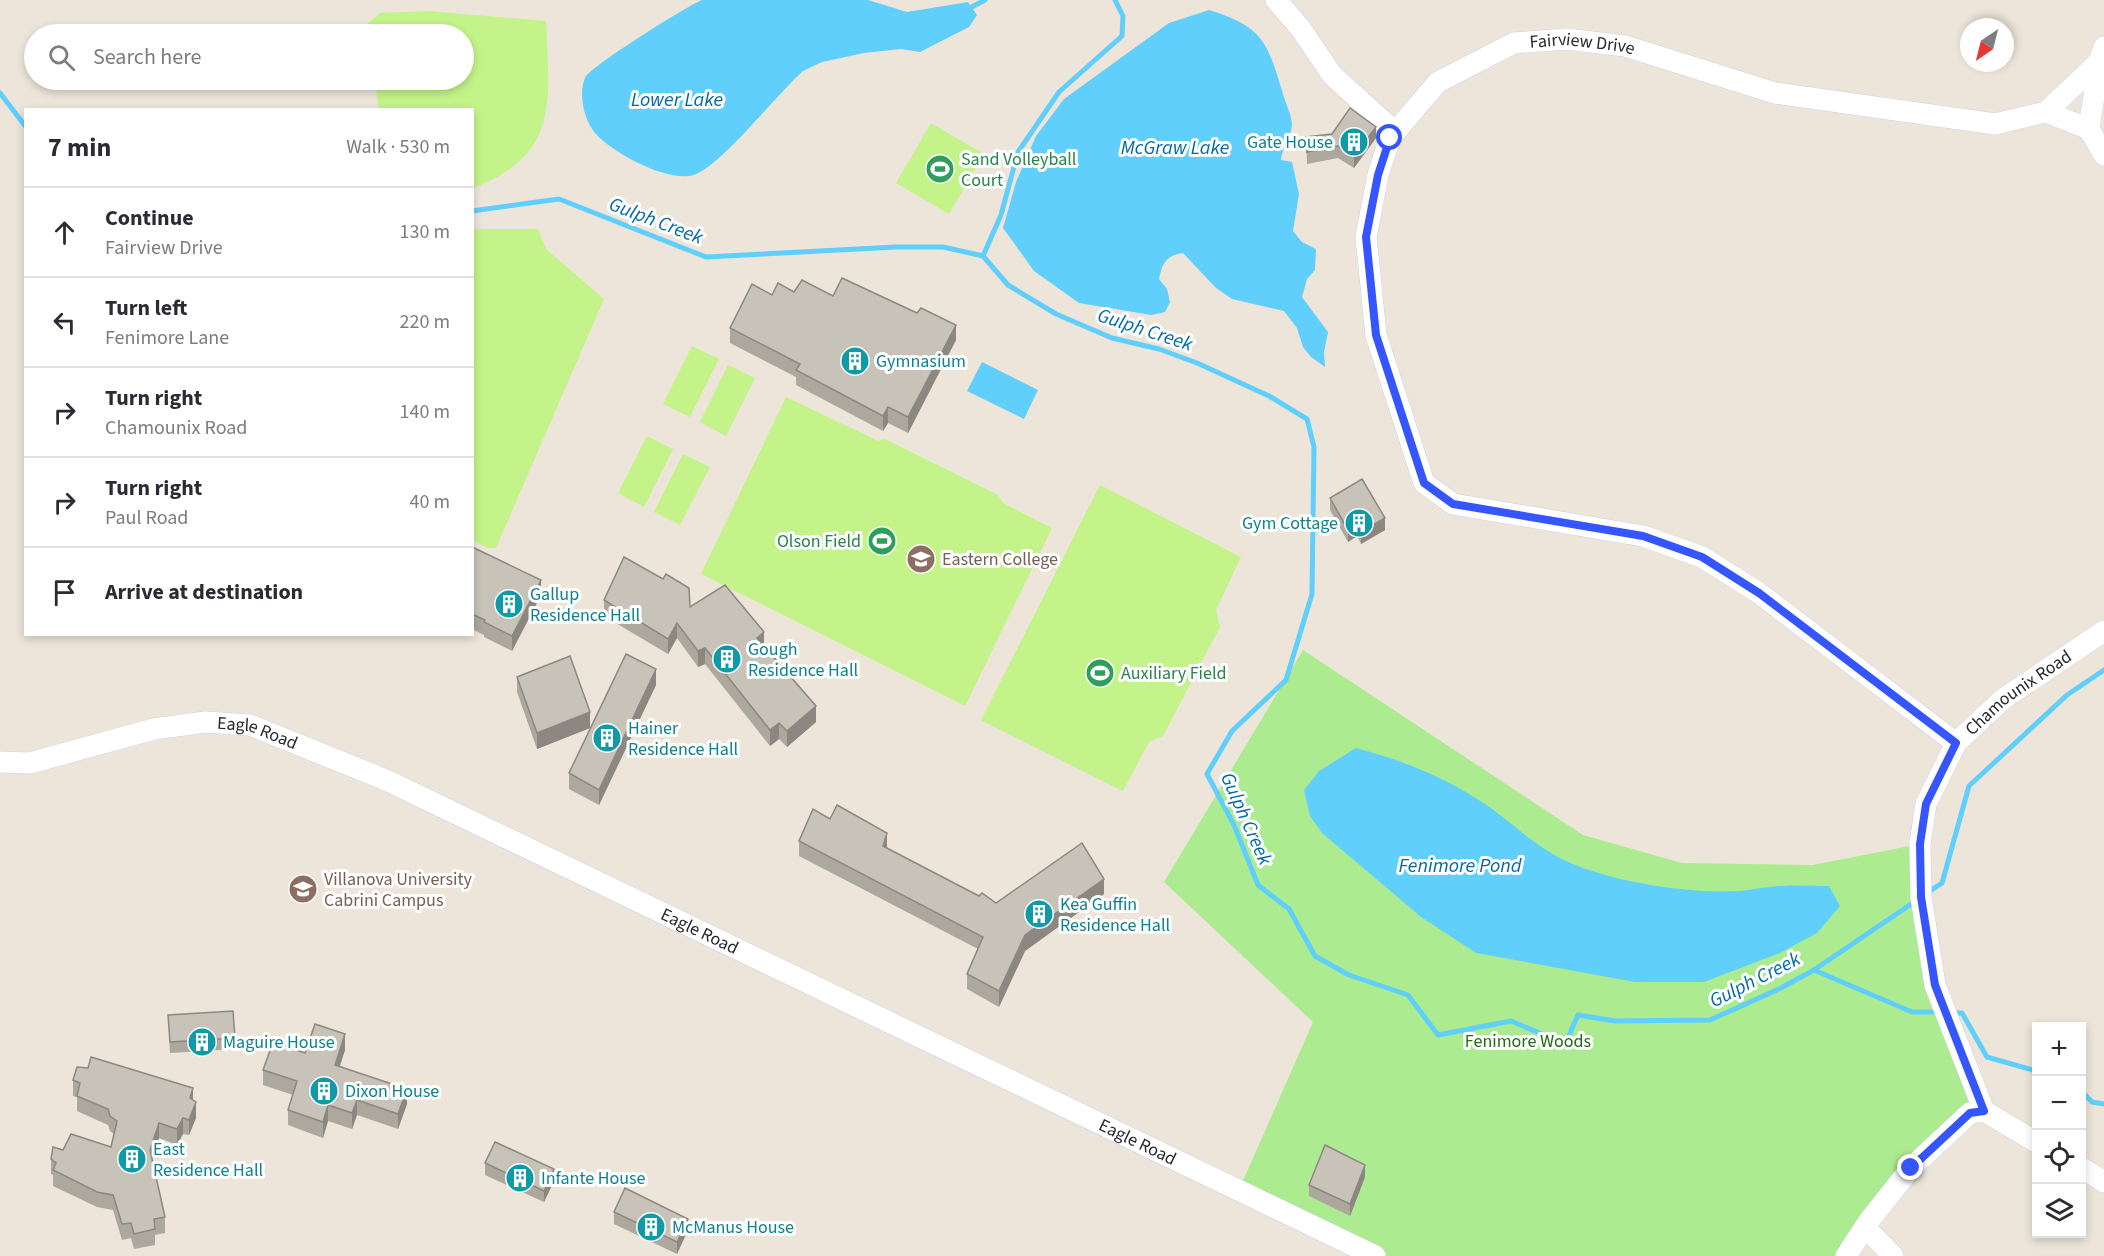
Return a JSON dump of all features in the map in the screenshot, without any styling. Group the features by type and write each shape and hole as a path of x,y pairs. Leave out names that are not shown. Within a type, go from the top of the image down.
{"street":[{"path":"1276,0 1301,29 1332,75 1395,132"},
{"name":"Fairview Drive","path":"1956,743 1759,593 1702,557 1643,536 1453,504 1424,483 1376,335 1366,237 1378,175 1390,138 1438,82 1514,43 1566,39 1625,46 1775,93 1995,124 2046,112"},
{"path":"2102,55 2046,112 2089,129 2104,155"},
{"path":"2089,129 2102,55"},
{"name":"Chamounix Road","path":"1984,1111 1935,985 1921,897 1920,844 1926,804 1956,743 2003,699 2104,631"},
{"name":"Eagle Road","path":"0,762 30,763 154,729 205,722 250,726 387,780 1375,1256"},
{"path":"1845,1256 1864,1227 1911,1168 1970,1113 1984,1111 2032,1139"},
{"path":"2086,1171 2104,1182"},
{"path":"1864,1227 1893,1256"}],"green space":[{"path":"428,11 546,21 548,76 544,121 536,141 522,159 502,174 474,188 474,108 379,108 376,90 474,90 474,24 368,24 380,13"},
{"name":"Sand Volleyball Court","path":"931,123 984,154 949,214 896,183"},
{"path":"474,229 538,229 546,249 604,299 496,548 487,548 474,541"},
{"path":"692,346 719,359 690,417 663,404"},
{"path":"728,365 755,378 726,436 700,422"},
{"name":"Olson Field","path":"786,397 878,441 885,439 998,495 1003,503 1052,528 965,706 701,574"},
{"path":"647,436 673,449 644,507 618,493"},
{"path":"683,454 710,467 680,525 654,512"},
{"name":"Auxiliary Field","path":"1100,485 1241,557 1216,610 1220,627 1163,736 1149,742 1123,791 981,720"},
{"name":"Fenimore Woods","path":"1303,650 1583,835 1682,863 1813,865 1920,844 1935,985 1984,1111 1911,1168 1845,1256 1371,1256 1239,1190 1313,1022 1164,882"}],"water":[{"name":"Lower Lake","path":"702,0 868,0 907,12 968,2 977,15 969,27 920,52 901,49 864,53 822,62 803,71 719,158 705,169 694,175 670,175 642,165 615,150 596,134 585,115 582,99 583,84 591,72 620,50 659,24"},
{"name":"McGraw Lake","path":"1209,10 1242,23 1261,39 1272,61 1290,113 1292,125 1281,160 1292,162 1299,194 1293,231 1302,242 1316,249 1315,270 1307,279 1302,297 1328,332 1324,352 1325,367 1311,357 1303,347 1297,328 1284,311 1232,299 1216,288 1183,253 1172,256 1163,265 1159,279 1167,289 1170,302 1165,312 1151,315 1079,303 1034,271 1003,228 1016,182 1036,136 1064,99 1169,23"},
{"path":"982,362 1038,390 1024,419 967,391"},
{"name":"Fenimore Pond","path":"1356,748 1408,764 1440,778 1488,806 1544,849 1566,861 1605,875 1651,885 1697,891 1739,891 1778,886 1829,886 1840,906 1817,933 1780,953 1704,982 1635,982 1476,953 1421,917 1322,833 1310,816 1304,790 1319,771"}],"building":[{"path":"1350,108 1376,127 1354,156 1338,146 1307,152 1306,137 1332,134"},
{"name":"Gymnasium","path":"842,278 917,313 921,308 956,325 908,417 888,407 883,416 796,370 800,364 730,328 752,284 772,295 778,283 794,292 802,280 833,296"},
{"name":"Gym Cottage","path":"1362,479 1385,518 1361,532 1357,525 1348,530 1330,498"},
{"path":"474,548 541,580 512,636 484,622 485,620 474,615"},
{"name":"Gough Residence Hall","path":"624,557 663,579 666,574 689,588 690,607 725,585 764,632 757,638 816,706 787,731 779,723 770,730 705,648 698,651 677,623 668,639 604,600"},
{"path":"626,654 656,669 599,790 569,773"},
{"path":"570,656 590,712 537,733 517,677"},
{"name":"Kea Guffin Residence Hall","path":"837,805 887,833 883,846 979,896 982,893 996,903 1082,843 1104,879 1025,935 999,991 967,974 983,937 799,841 813,809 830,819"},
{"path":"233,1011 235,1038 170,1042 168,1015"},
{"name":"Dixon House","path":"315,1024 345,1034 335,1065 407,1089 398,1114 357,1100 352,1113 328,1105 323,1122 288,1110 297,1081 263,1070 273,1042 305,1053"},
{"name":"East Residence Hall","path":"91,1057 193,1088 190,1098 196,1102 189,1120 183,1118 177,1129 159,1123 150,1150 165,1217 154,1219 155,1229 134,1234 131,1223 122,1224 113,1195 97,1192 53,1170 56,1163 51,1159 53,1147 63,1150 71,1134 111,1147 117,1121 110,1116 108,1109 77,1096 80,1083 73,1080 77,1067 88,1068"},
{"path":"495,1142 554,1169 544,1191 485,1163"},
{"path":"1325,1145 1365,1165 1350,1204 1309,1185"},
{"path":"625,1188 688,1219 677,1242 614,1212"}],"waterway":[{"path":"966,10 985,0"},
{"path":"983,256 1001,215 1018,152 1059,92 1122,36 1123,16 1115,0"},
{"name":"Gulph Creek","path":"0,93 24,124"},
{"name":"Gulph Creek","path":"474,211 559,199 706,257 896,247 943,247 983,256 1008,285 1056,314 1112,338 1159,349 1197,363 1269,396 1307,419 1314,447 1312,594 1286,680 1232,731 1207,774 1234,825 1258,885 1289,909 1315,956 1349,975 1408,995 1438,1035 1511,1021 1565,1044 1578,1015 1615,1021 1710,1020 1781,988 1814,970 1917,900"},
{"name":"Gulph Creek","path":"1927,893 1942,883 1969,786 2067,695 2104,670"},
{"path":"1814,970 1912,1012 1939,1012"},
{"path":"1952,1013 1962,1013 1987,1057 2032,1070"},
{"path":"2086,1096 2092,1102 2104,1104"}],"place":[{"name":"Gate House","path":"1354,142"},
{"name":"Sand Volleyball Court","path":"940,169"},
{"name":"Gymnasium","path":"855,361"},
{"name":"Gym Cottage","path":"1359,523"},
{"name":"Olson Field","path":"882,541"},
{"name":"Eastern College","path":"921,559"},
{"name":"Gallup Residence Hall","path":"509,604"},
{"name":"Gough Residence Hall","path":"727,659"},
{"name":"Auxiliary Field","path":"1100,673"},
{"name":"Hainer Residence Hall","path":"607,738"},
{"name":"Villanova University Cabrini Campus","path":"303,889"},
{"name":"Kea Guffin Residence Hall","path":"1039,914"},
{"name":"Maguire House","path":"202,1042"},
{"name":"Dixon House","path":"324,1091"},
{"name":"East Residence Hall","path":"132,1159"},
{"name":"Infante House","path":"520,1178"},
{"name":"McManus House","path":"651,1227"}],"route":[{"path":"1390,138 1378,175 1366,237 1376,335 1424,483 1453,504 1643,536 1702,557 1759,593 1956,743 1926,804 1920,844 1921,897 1935,985 1984,1111 1970,1113 1911,1168"}]}
